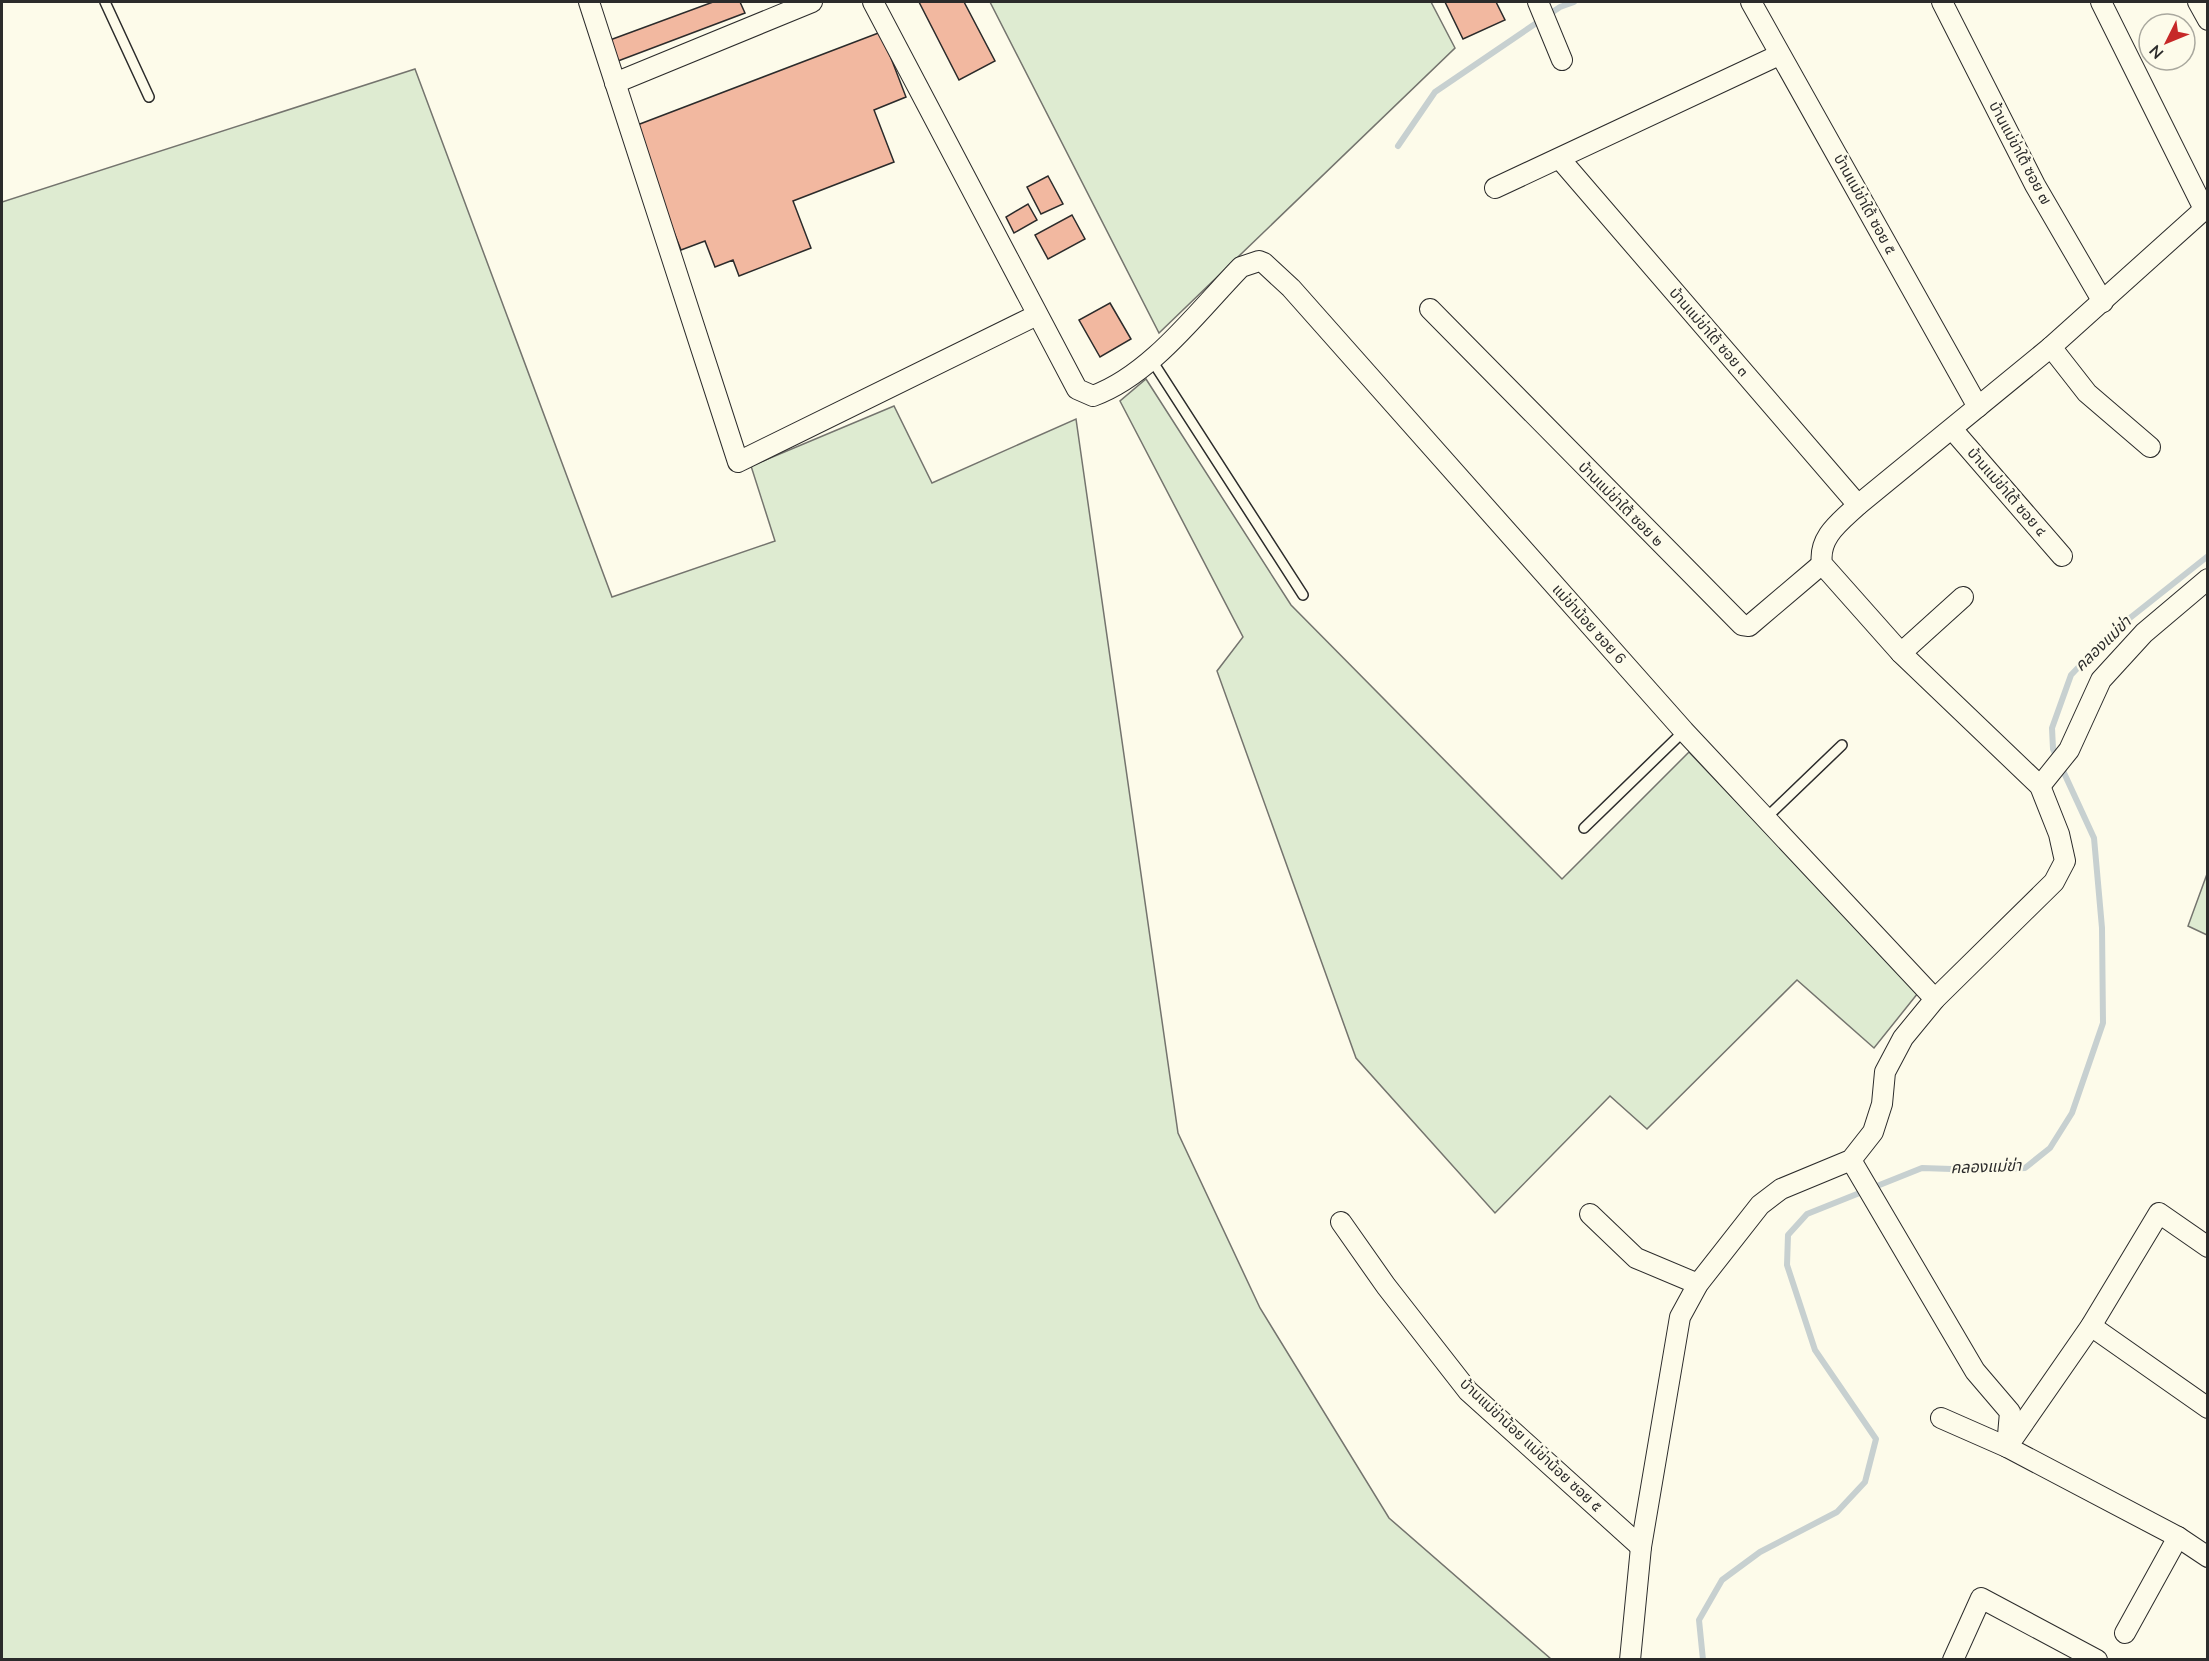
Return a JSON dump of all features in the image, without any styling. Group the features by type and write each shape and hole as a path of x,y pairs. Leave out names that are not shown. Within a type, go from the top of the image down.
{"street":[{"path":"589,2 738,462 1037,315"},
{"path":"615,82 812,2"},
{"path":"873,2 1077,389 1093,396 1116,388 1151,359"},
{"path":"1538,2 1562,60"},
{"name":"บ้านแม่ข่าใต้ ซอย ๕","path":"1750,2 1844,165 1978,408"},
{"name":"บ้านแม่ข่าใต้ ซอย ๗","path":"1942,2 2035,185 2103,302"},
{"path":"1630,1659 1641,1547 1680,1317 1698,1284 1760,1205 1781,1189 1855,1167 1873,1132 1882,1104 1886,1072 1903,1038 1935,999 2055,882 2065,861 2045,781 1901,653 1822,564 1820,552 1826,536 1858,505 2051,347 2206,208 2101,2"},
{"path":"2198,2 2208,20"},
{"path":"1495,188 1779,55"},
{"name":"บ้านแม่ข่าใต้ ซอย ๓","path":"1560,159 1858,505"},
{"name":"แม่ข่าน้อย ซอย 6","path":"1151,359 1241,267 1258,261 1264,263 1291,288 1683,731 1935,999"},
{"name":"บ้านแม่ข่าใต้ ซอย ๒","path":"1430,309 1742,625 1749,626 1767,613 1822,564"},
{"path":"2051,347 2087,393 2150,447"},
{"name":"บ้านแม่ข่าใต้ ซอย ๔","path":"1952,429 2062,556"},
{"path":"2045,781 2069,750 2101,680 2144,633 2208,579"},
{"path":"1901,653 1963,597"},
{"path":"1855,1167 1975,1371 2010,1412 2007,1447"},
{"path":"2007,1447 2091,1326 2159,1213 2208,1247"},
{"path":"1590,1214 1636,1258 1698,1284"},
{"name":"บ้านแม่ข่าน้อย แม่ข่าน้อย ซอย ๕","path":"1341,1222 1386,1286 1468,1391 1641,1547"},
{"path":"2091,1326 2208,1408"},
{"path":"1941,1418 2007,1447 2178,1537 2208,1557"},
{"path":"2125,1633 2178,1537"},
{"path":"1953,1659 1981,1598 2097,1659"}],"lane":[{"path":"105,2 149,97"},
{"path":"1151,359 1303,595"},
{"path":"1584,828 1683,731"},
{"path":"1766,819 1842,746"}],"green space":[{"path":"990,2 1431,2 1455,48 1159,333"},
{"path":"415,69 612,597 775,541 751,466 894,406 932,483 1076,419 1178,1133 1260,1308 1389,1518 1551,1659 2,1659 2,202"},
{"path":"1146,379 1291,605 1562,879 1689,752 1918,993 1874,1048 1797,980 1647,1129 1610,1096 1495,1213 1356,1058 1217,671 1243,637 1120,401"},
{"path":"2207,874 2208,935 2188,926"}],"building":[{"path":"713,2 740,2 745,13 618,61 610,40"},
{"path":"919,2 964,2 995,61 959,80"},
{"path":"1445,2 1496,2 1505,20 1463,39"},
{"path":"881,32 906,97 874,110 894,162 793,201 811,248 739,276 733,260 715,267 705,241 681,250 632,127"},
{"path":"1048,176 1063,204 1041,214 1027,187"},
{"path":"1028,204 1037,220 1014,233 1006,217"},
{"path":"1072,215 1085,239 1048,259 1035,235"},
{"path":"1110,303 1131,339 1100,357 1079,320"}],"waterway":[{"path":"1398,146 1435,92 1560,7 1574,2"},
{"name":"คลองแม่ข่า","path":"1703,1660 1699,1620 1722,1580 1760,1552 1837,1512 1865,1482 1876,1439 1815,1350 1787,1265 1788,1235 1807,1214 1922,1168 1981,1170 2025,1168 2050,1148 2072,1113 2103,1023 2102,928 2094,838 2053,749 2052,728 2071,675 2111,633 2208,556"}]}
